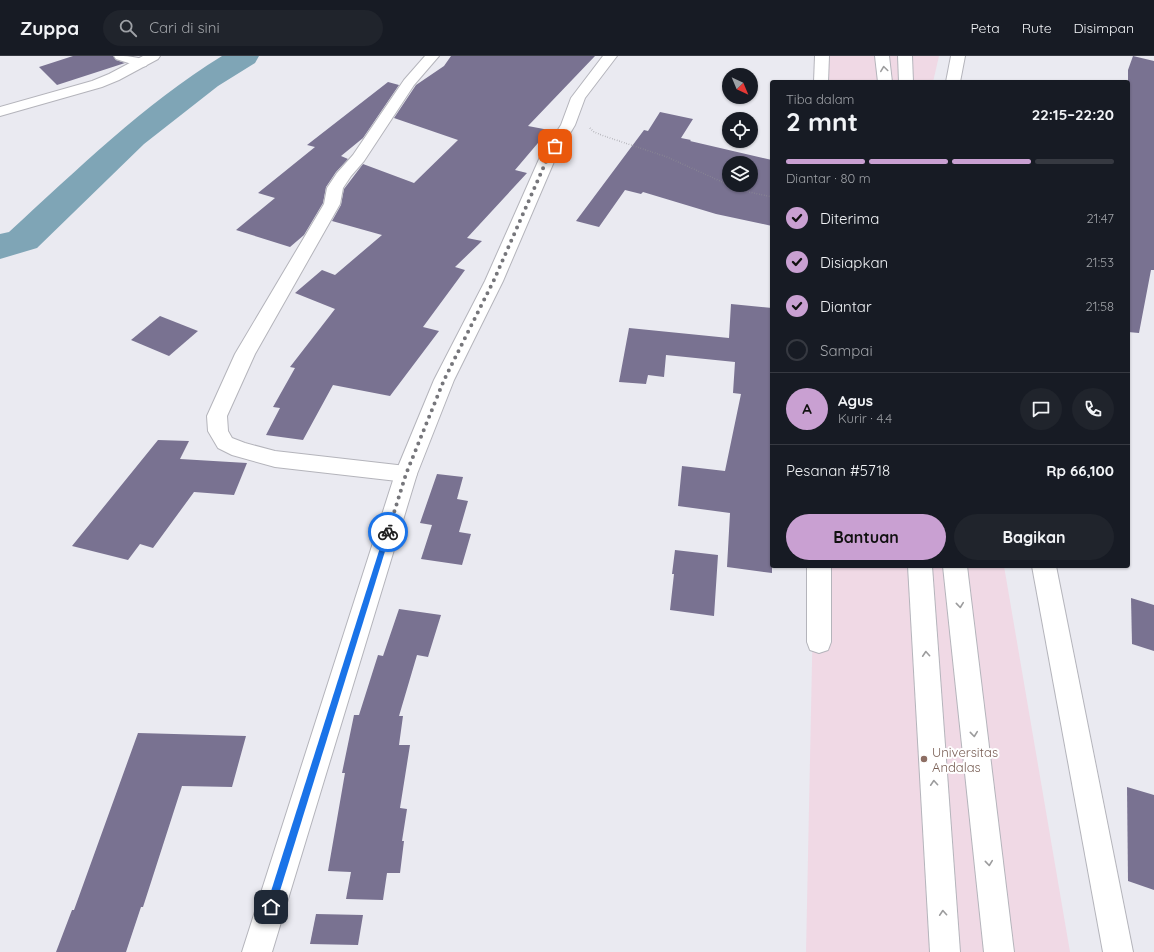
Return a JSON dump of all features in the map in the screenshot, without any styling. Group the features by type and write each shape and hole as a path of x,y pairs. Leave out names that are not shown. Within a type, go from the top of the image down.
{"street":[{"path":"121,56 140,63"},
{"path":"0,112 97,84 153,56"},
{"path":"406,474 275,459 239,449 225,443 218,431 217,416 245,354 332,204 335,188 345,173 359,158 409,83 432,56"},
{"path":"256,952 406,474 444,380 494,280 548,157 568,125 578,98 610,56"},
{"path":"821,80 822,56"},
{"path":"882,56 885,80"},
{"path":"905,56 906,80"},
{"path":"953,80 958,56"},
{"path":"819,568 819,642"},
{"path":"920,568 945,952"},
{"path":"955,568 999,952"},
{"path":"1044,568 1118,952"}],"path":[{"path":"578,98 588,126 594,132 667,157 740,190 770,197"}],"shaded area":[{"path":"818,56 939,56 933,80 815,80"},
{"name":"Universitas Andalas","path":"814,568 1004,568 1070,952 806,952"}],"building":[{"path":"73,56 113,56 116,60 125,63 57,85 39,67"},
{"path":"451,56 595,56 528,126 549,130 515,170 527,173 467,238 482,241 455,267 465,270 423,327 439,331 390,396 333,385 303,440 266,435 280,408 273,407 295,368 290,367 335,309 295,293 322,270 335,275 382,235 332,221 341,205 344,189 363,164 414,183 458,140 394,118 416,85 444,66"},
{"path":"1133,56 1154,61 1154,270 1151,270 1139,333 1130,332 1130,80 1128,80 1128,70"},
{"path":"388,82 399,85 363,138 341,156 348,159 336,172 326,187 323,203 304,235 290,247 236,230 275,198 258,193 315,147 307,145"},
{"path":"660,112 693,119 681,138 755,156 722,156 722,192 758,192 758,157 770,160 770,226 716,214 643,192 641,194 625,190 599,227 576,221 644,130 648,131"},
{"path":"731,304 770,308 770,568 772,568 772,573 727,567 730,513 678,506 682,466 725,471 741,394 733,393 735,362 666,355 664,377 648,375 646,384 619,382 629,328 729,338"},
{"path":"160,316 198,331 169,356 131,340"},
{"path":"158,440 189,441 180,459 247,463 234,495 194,492 153,548 140,544 128,560 72,546"},
{"path":"437,474 463,477 457,499 468,501 459,532 471,534 462,565 421,559 432,525 420,523"},
{"path":"675,550 718,555 714,616 670,610"},
{"path":"1131,598 1154,605 1154,651 1132,644"},
{"path":"399,609 441,615 428,657 417,655 399,716 403,716 399,745 410,745 400,808 407,809 402,841 404,841 400,873 387,873 383,900 346,899 351,872 328,871 345,773 342,773 354,715 359,715 378,655 383,656"},
{"path":"138,733 246,736 232,787 182,786 143,907 141,907 126,952 56,952 72,910 74,910"},
{"path":"1127,787 1154,795 1154,890 1128,881"},
{"path":"316,914 363,915 358,945 310,944"}],"waterway":[{"path":"0,247 23,240 132,137 207,79 244,56"}],"way so far":[{"path":"388,532 406,474 444,380 494,280 548,157 555,146"}],"place":[{"name":"Universitas Andalas","path":"924,759"}],"route":[{"path":"271,907 388,532"}]}
